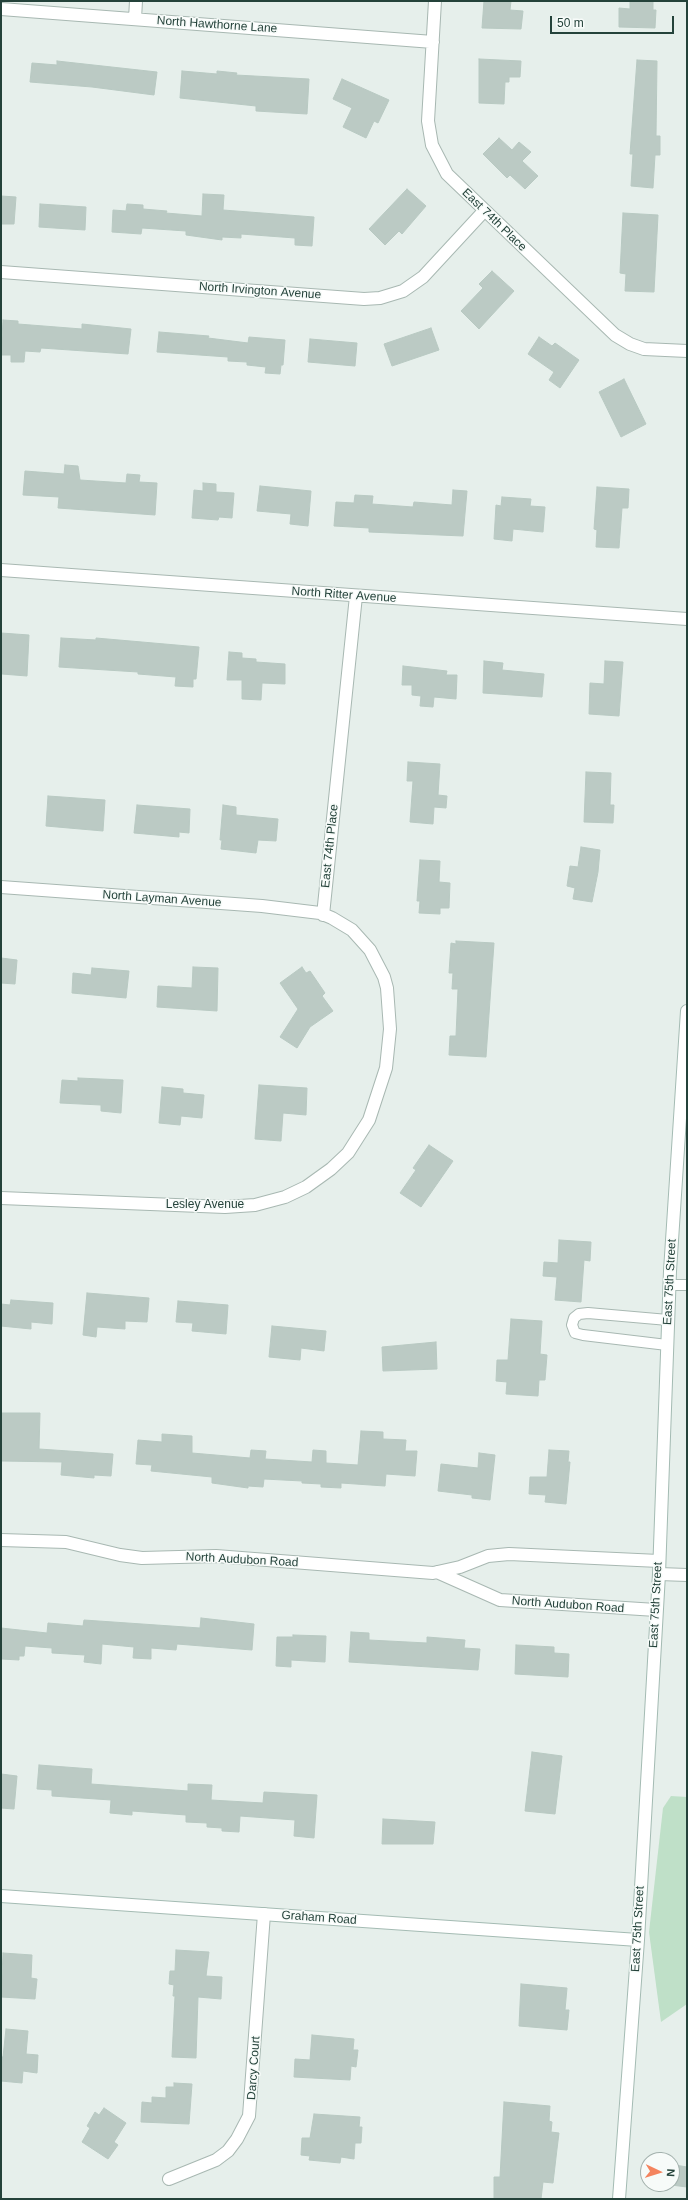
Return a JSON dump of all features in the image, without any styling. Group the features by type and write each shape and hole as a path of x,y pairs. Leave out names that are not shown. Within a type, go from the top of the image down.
{"street":[{"path":"135,19 136,1"},
{"name":"East 74th Place","path":"435,1 428,121 432,145 439,160 452,180 622,340 649,350 687,351"},
{"name":"North Hawthorne Lane","path":"1,9 433,42"},
{"name":"North Irvington Avenue","path":"1,272 364,299 380,298 403,291 423,277 484,211"},
{"name":"North Ritter Avenue","path":"1,570 687,619"},
{"name":"East 74th Place","path":"323,915 356,596"},
{"name":"North Layman Avenue","path":"1,887 262,906 308,911 323,915"},
{"name":"Lesley Avenue","path":"1,1198 225,1207 248,1206 278,1200 319,1179 348,1153 369,1120 386,1068 390,1014 384,977 363,941 345,925 323,915"},
{"name":"East 75th Street","path":"619,2199 638,1940 659,1562 669,1284 684,1090 687,1011"},
{"name":"North Audubon Road","path":"1,1540 66,1542 120,1555 142,1558 216,1556 437,1572 460,1567 488,1556 509,1554 659,1562"},
{"name":"North Audubon Road","path":"437,1572 500,1600 656,1610"},
{"path":"658,1574 687,1575"},
{"name":"Graham Road","path":"1,1896 638,1940"},
{"name":"Darcy Court","path":"169,2179 216,2160 228,2151 237,2139 249,2116 264,1914"}],"lane":[{"path":"669,1284 687,1285"},
{"path":"667,1345 583,1335 575,1333 572,1325 574,1318 580,1314 588,1313 668,1320"}],"green space":[{"path":"671,1796 687,1797 687,2004 661,2022 649,1932 663,1808"}],"building":[{"path":"484,1 511,1 510,10 523,11 521,29 482,28"},
{"path":"630,1 653,1 653,10 656,10 655,28 619,27 619,8 630,9"},
{"path":"479,59 521,61 520,77 509,77 509,82 505,82 504,104 479,103"},
{"path":"637,60 657,61 656,136 660,136 660,155 655,155 653,188 631,186 633,154 630,154"},
{"path":"57,61 157,72 154,95 92,87 30,82 32,63 57,65"},
{"path":"182,71 217,74 217,71 237,73 236,75 309,79 307,114 256,111 256,106 180,98"},
{"path":"342,79 389,100 378,123 374,121 366,138 343,127 352,108 333,99"},
{"path":"499,138 512,150 519,142 531,152 522,161 538,176 525,189 510,175 507,178 483,154"},
{"path":"407,189 426,206 402,234 399,231 385,245 369,229"},
{"path":"203,194 224,195 223,210 314,217 312,246 295,245 295,238 241,234 241,238 222,237 222,240 186,235 186,231 142,228 141,234 112,232 113,210 126,211 127,204 143,205 143,209 167,211 166,213 202,216"},
{"path":"1,196 16,197 14,224 1,224"},
{"path":"40,204 86,207 85,230 39,227"},
{"path":"623,213 658,215 654,292 625,291 626,274 620,273"},
{"path":"492,271 514,291 479,329 461,311 483,288 479,284"},
{"path":"3,320 18,321 18,324 82,329 82,324 131,329 128,354 41,348 40,352 25,351 24,362 11,362 11,355 1,355"},
{"path":"431,328 439,350 392,366 384,344"},
{"path":"159,332 209,336 208,338 248,343 249,337 285,340 283,365 281,365 280,374 265,373 266,367 247,365 247,362 228,361 228,357 157,352"},
{"path":"539,337 552,346 555,343 579,360 560,388 549,380 554,372 528,354"},
{"path":"310,339 357,343 355,366 308,362"},
{"path":"624,379 646,424 621,437 599,392"},
{"path":"65,465 78,466 80,480 126,483 127,474 140,475 139,482 157,483 155,515 58,508 59,497 23,495 25,471 64,474"},
{"path":"203,483 216,484 216,492 234,493 232,518 219,517 218,520 192,518 194,490 203,491"},
{"path":"260,486 311,491 308,526 290,524 291,514 257,511"},
{"path":"597,487 629,489 628,508 622,508 619,548 596,547 597,530 594,529"},
{"path":"453,490 467,491 463,536 369,532 369,528 334,526 336,502 354,503 355,495 373,496 372,504 413,507 414,502 452,505"},
{"path":"502,497 531,499 530,506 545,507 543,532 513,529 512,541 494,539 496,505 501,506"},
{"path":"1,633 29,635 27,676 2,674"},
{"path":"61,638 96,640 96,638 199,647 196,679 193,679 193,687 175,686 176,677 138,674 138,672 59,667"},
{"path":"229,652 242,653 242,658 256,659 256,662 285,664 285,684 262,683 261,700 242,699 242,680 227,680"},
{"path":"484,661 503,663 502,670 544,674 542,697 483,693"},
{"path":"605,661 623,662 619,716 589,714 590,683 604,684"},
{"path":"403,666 447,671 446,675 457,675 456,699 434,697 433,707 420,706 421,696 412,695 412,685 402,685"},
{"path":"408,762 440,764 438,795 447,796 446,808 434,807 433,824 410,822 413,781 407,781"},
{"path":"586,772 611,773 610,805 614,805 613,823 584,822"},
{"path":"48,796 105,800 103,831 46,826"},
{"path":"137,805 190,809 189,833 179,832 179,837 134,833"},
{"path":"223,805 236,807 236,815 278,819 276,841 258,840 256,853 221,849 222,840 220,840"},
{"path":"581,847 600,850 598,872 592,902 573,899 575,888 567,886 570,866 578,867"},
{"path":"420,860 440,861 439,882 450,883 449,908 440,908 440,914 419,913 420,901 417,901"},
{"path":"456,941 494,943 486,1057 449,1055 450,1036 456,1036 458,989 452,989 453,973 449,973 451,943 456,944"},
{"path":"1,958 17,960 15,984 1,983"},
{"path":"193,967 218,968 217,1011 157,1007 158,986 192,988"},
{"path":"302,967 306,973 310,971 325,993 322,996 333,1011 310,1027 297,1048 280,1037 298,1009 280,983"},
{"path":"92,968 129,971 126,998 72,993 73,973 91,975"},
{"path":"78,1078 123,1080 121,1113 101,1111 101,1105 60,1103 62,1080 78,1081"},
{"path":"259,1085 307,1088 306,1115 283,1113 281,1141 255,1139"},
{"path":"162,1087 183,1089 183,1093 204,1095 202,1118 181,1116 180,1125 159,1123"},
{"path":"429,1145 453,1161 421,1207 400,1193 416,1170 413,1168"},
{"path":"559,1240 591,1242 590,1261 584,1260 581,1302 555,1300 557,1277 543,1276 544,1262 558,1263"},
{"path":"87,1293 149,1298 147,1322 125,1321 125,1329 97,1327 96,1337 83,1335"},
{"path":"11,1300 53,1303 52,1324 31,1322 31,1329 1,1326 1,1304 10,1305"},
{"path":"178,1301 228,1305 226,1334 192,1331 193,1323 176,1322"},
{"path":"511,1319 542,1321 540,1354 547,1355 545,1380 539,1380 538,1396 506,1394 507,1382 496,1381 497,1360 508,1360"},
{"path":"272,1326 326,1331 324,1351 301,1348 300,1360 269,1357"},
{"path":"436,1342 437,1369 383,1371 382,1347"},
{"path":"1,1413 40,1413 39,1449 113,1454 111,1476 94,1475 94,1478 61,1475 62,1462 1,1461"},
{"path":"361,1431 383,1432 383,1439 406,1440 405,1451 417,1451 415,1476 386,1474 385,1486 341,1483 341,1488 321,1487 321,1484 302,1483 302,1481 264,1479 263,1487 248,1486 248,1488 212,1483 212,1477 151,1471 152,1465 136,1464 138,1440 162,1442 162,1434 192,1436 192,1453 250,1458 251,1450 266,1451 265,1459 312,1462 313,1450 326,1451 326,1463 358,1465"},
{"path":"549,1450 569,1451 568,1462 570,1462 566,1504 545,1502 546,1495 529,1494 530,1477 547,1477"},
{"path":"479,1453 495,1455 490,1500 472,1498 472,1495 438,1491 441,1464 478,1468"},
{"path":"201,1618 254,1624 252,1650 177,1644 176,1650 151,1648 151,1659 133,1658 134,1647 102,1644 101,1664 84,1662 85,1655 52,1653 52,1648 25,1646 24,1656 19,1656 19,1660 2,1659 1,1628 47,1633 48,1623 83,1626 84,1620 200,1628"},
{"path":"351,1632 369,1633 369,1640 427,1643 427,1637 465,1640 464,1648 480,1649 478,1670 349,1662"},
{"path":"293,1635 326,1636 325,1662 291,1660 291,1667 276,1666 277,1637 293,1637"},
{"path":"516,1645 554,1647 554,1653 569,1654 568,1677 515,1674"},
{"path":"532,1752 562,1756 555,1814 525,1811"},
{"path":"39,1765 92,1769 91,1784 188,1791 188,1784 212,1785 211,1800 263,1803 264,1792 317,1795 314,1838 294,1836 295,1820 240,1816 239,1832 222,1831 222,1828 207,1827 207,1823 186,1822 186,1815 132,1811 132,1815 110,1813 111,1800 52,1796 52,1790 37,1789"},
{"path":"1,1774 17,1776 14,1809 1,1808"},
{"path":"383,1819 435,1822 433,1844 382,1844"},
{"path":"176,1950 209,1952 206,1976 222,1977 221,1999 198,1997 196,2058 172,2057 175,1996 173,1996 174,1985 169,1984 170,1971 175,1971"},
{"path":"3,1953 32,1955 31,1978 37,1979 35,1999 1,1997"},
{"path":"521,1984 567,1988 565,2010 569,2010 567,2030 519,2026"},
{"path":"6,2029 28,2031 26,2054 38,2055 37,2073 23,2071 22,2083 1,2081 1,2057 3,2057"},
{"path":"312,2035 354,2039 353,2050 358,2050 356,2067 351,2066 350,2080 294,2077 295,2059 310,2060"},
{"path":"174,2083 192,2084 189,2124 141,2122 142,2102 152,2103 152,2097 166,2098 166,2087 174,2087"},
{"path":"504,2102 550,2106 549,2121 552,2122 551,2132 559,2133 553,2183 543,2182 541,2199 494,2199 494,2177 500,2177"},
{"path":"104,2108 126,2123 114,2142 118,2145 108,2159 82,2142 90,2128 87,2126 95,2112 99,2115"},
{"path":"314,2114 360,2117 359,2127 362,2127 361,2143 355,2143 354,2159 341,2157 340,2163 309,2160 310,2156 301,2155 302,2138 310,2138"},
{"path":"680,2166 687,2167 687,2187 680,2186"}]}
